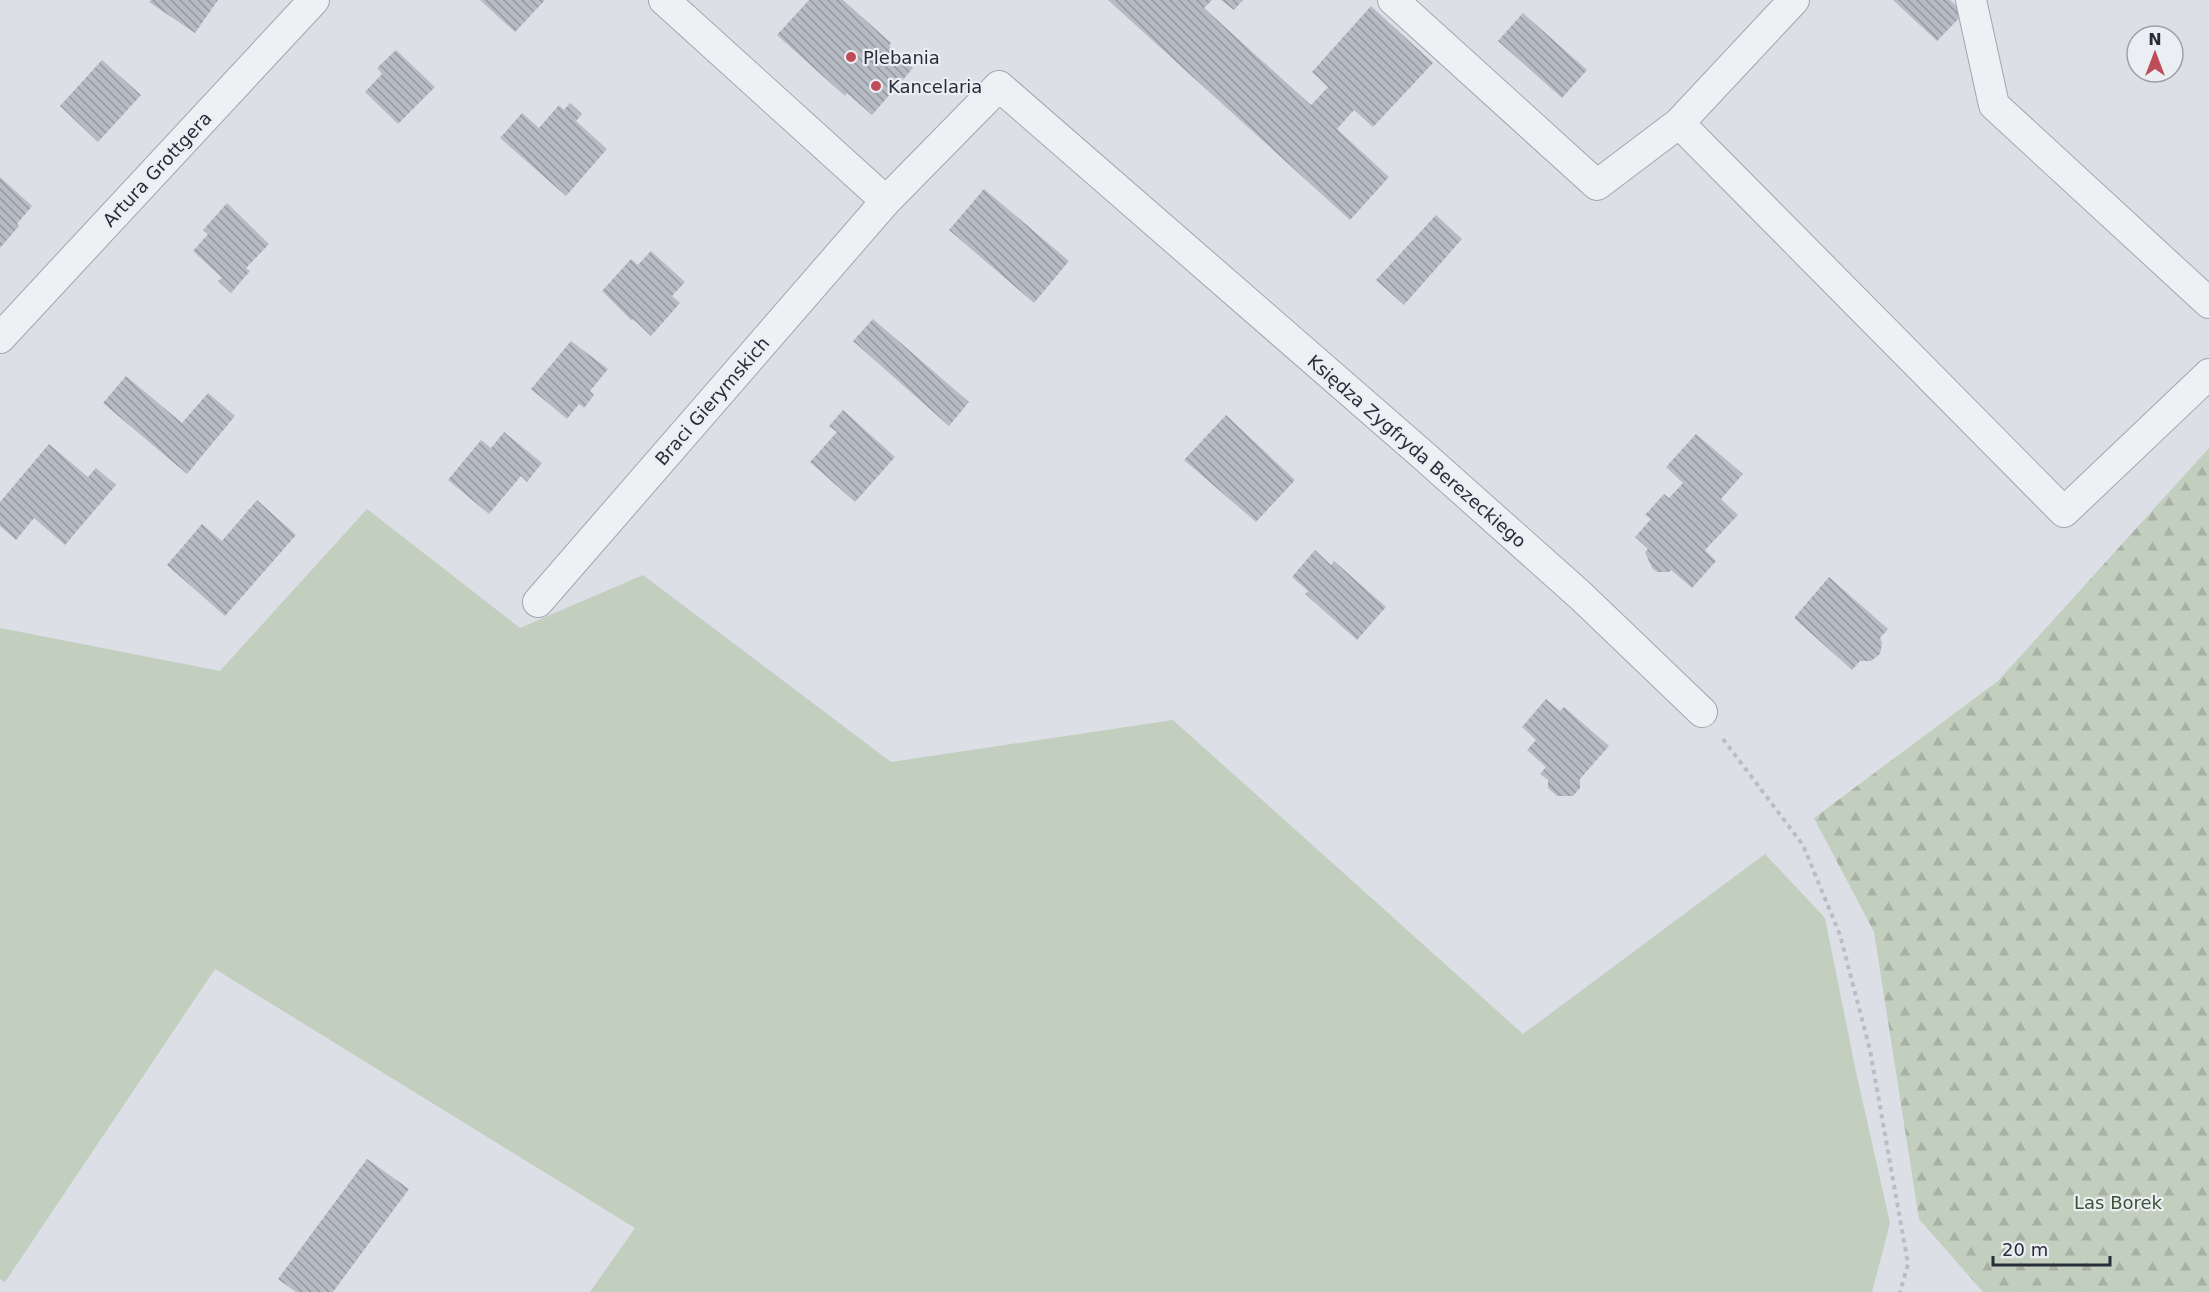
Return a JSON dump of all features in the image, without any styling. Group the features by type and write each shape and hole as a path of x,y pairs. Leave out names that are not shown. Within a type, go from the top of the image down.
{"street":[{"name":"Artura Grottgera","path":"0,338 314,0"},
{"path":"664,0 886,201"},
{"path":"1393,0 1598,185 1679,123 1794,0"},
{"path":"1971,0 1994,105 2209,303"},
{"name":"Księdza Zygfryda Berezeckiego","path":"886,201 999,86 1424,456 1581,596 1702,712"},
{"path":"1679,123 2064,512 2209,374"},
{"name":"Braci Gierymskich","path":"538,602 886,201"}],"path":[{"path":"1702,712 1803,845 1840,935 1870,1050 1908,1264 1900,1292"}],"green space":[{"name":"Las Borek","path":"2209,448 2209,1292 1983,1292 1919,1219 1874,932 1814,818 1998,681"},
{"path":"367,509 520,628 643,575 891,762 1173,720 1523,1034 1765,854 1825,918 1890,1223 1872,1292 590,1292 635,1228 215,969 5,1282 0,1279 0,628 220,671"}],"building":[{"path":"151,0 218,0 195,33 149,2"},
{"path":"480,0 545,0 515,32"},
{"name":"Plebania","path":"809,0 843,0 891,43 889,46 913,68 872,115 847,93 845,96 777,35"},
{"path":"1108,0 1212,0 1204,8 1311,105 1328,87 1312,72 1371,6 1433,63 1373,127 1354,110 1337,129 1389,177 1350,220"},
{"path":"1221,0 1243,0 1234,10"},
{"path":"1893,0 1950,0 1964,13 1937,41"},
{"path":"1523,13 1587,70 1562,98 1498,41"},
{"path":"396,50 435,87 398,124 365,92 382,74 377,68"},
{"path":"102,60 141,95 98,142 60,106"},
{"path":"570,103 582,114 576,121 607,149 566,196 500,138 522,113 539,128 559,105 564,110"},
{"path":"0,177 32,206 0,248"},
{"path":"984,189 1069,261 1034,303 949,230"},
{"path":"227,203 269,244 246,268 250,271 231,293 218,281 222,278 193,251 208,234 203,230"},
{"path":"1436,215 1462,239 1404,305 1376,280"},
{"path":"651,251 685,282 672,296 680,303 651,336 633,319 632,321 602,291 631,259 638,265"},
{"path":"873,319 969,402 949,426 853,341"},
{"path":"571,341 608,369 590,391 594,395 584,408 579,404 567,419 531,389"},
{"path":"126,376 182,423 208,393 235,416 187,474 103,403"},
{"path":"843,410 895,457 855,502 810,462 837,432 829,426"},
{"path":"1226,415 1295,480 1256,522 1184,460"},
{"path":"504,432 542,463 527,482 521,476 489,514 448,480 481,440 491,448"},
{"path":"1696,434 1743,474 1721,499 1738,515 1705,550 1716,561 1692,588 1671,570 1657,572 1652,568 1645,552 1648,549 1635,537 1651,519 1645,515 1664,494 1669,498 1683,483 1666,467"},
{"path":"49,444 88,477 96,468 116,485 65,545 34,518 16,540 0,526 0,502"},
{"path":"257,500 296,535 225,616 167,565 202,524 222,541"},
{"path":"1315,550 1331,565 1334,561 1386,607 1357,640 1305,594 1308,591 1292,577"},
{"path":"1829,577 1888,629 1880,638 1882,643 1880,654 1871,661 1860,661 1852,670 1794,618"},
{"path":"1546,699 1560,711 1564,707 1609,746 1580,779 1580,788 1573,796 1557,796 1548,788 1548,780 1540,774 1546,767 1527,750 1536,740 1522,727"},
{"path":"367,1159 409,1189 333,1292 296,1292 278,1279"}],"place":[{"name":"Plebania","path":"851,57"},
{"name":"Kancelaria","path":"876,86"}]}
